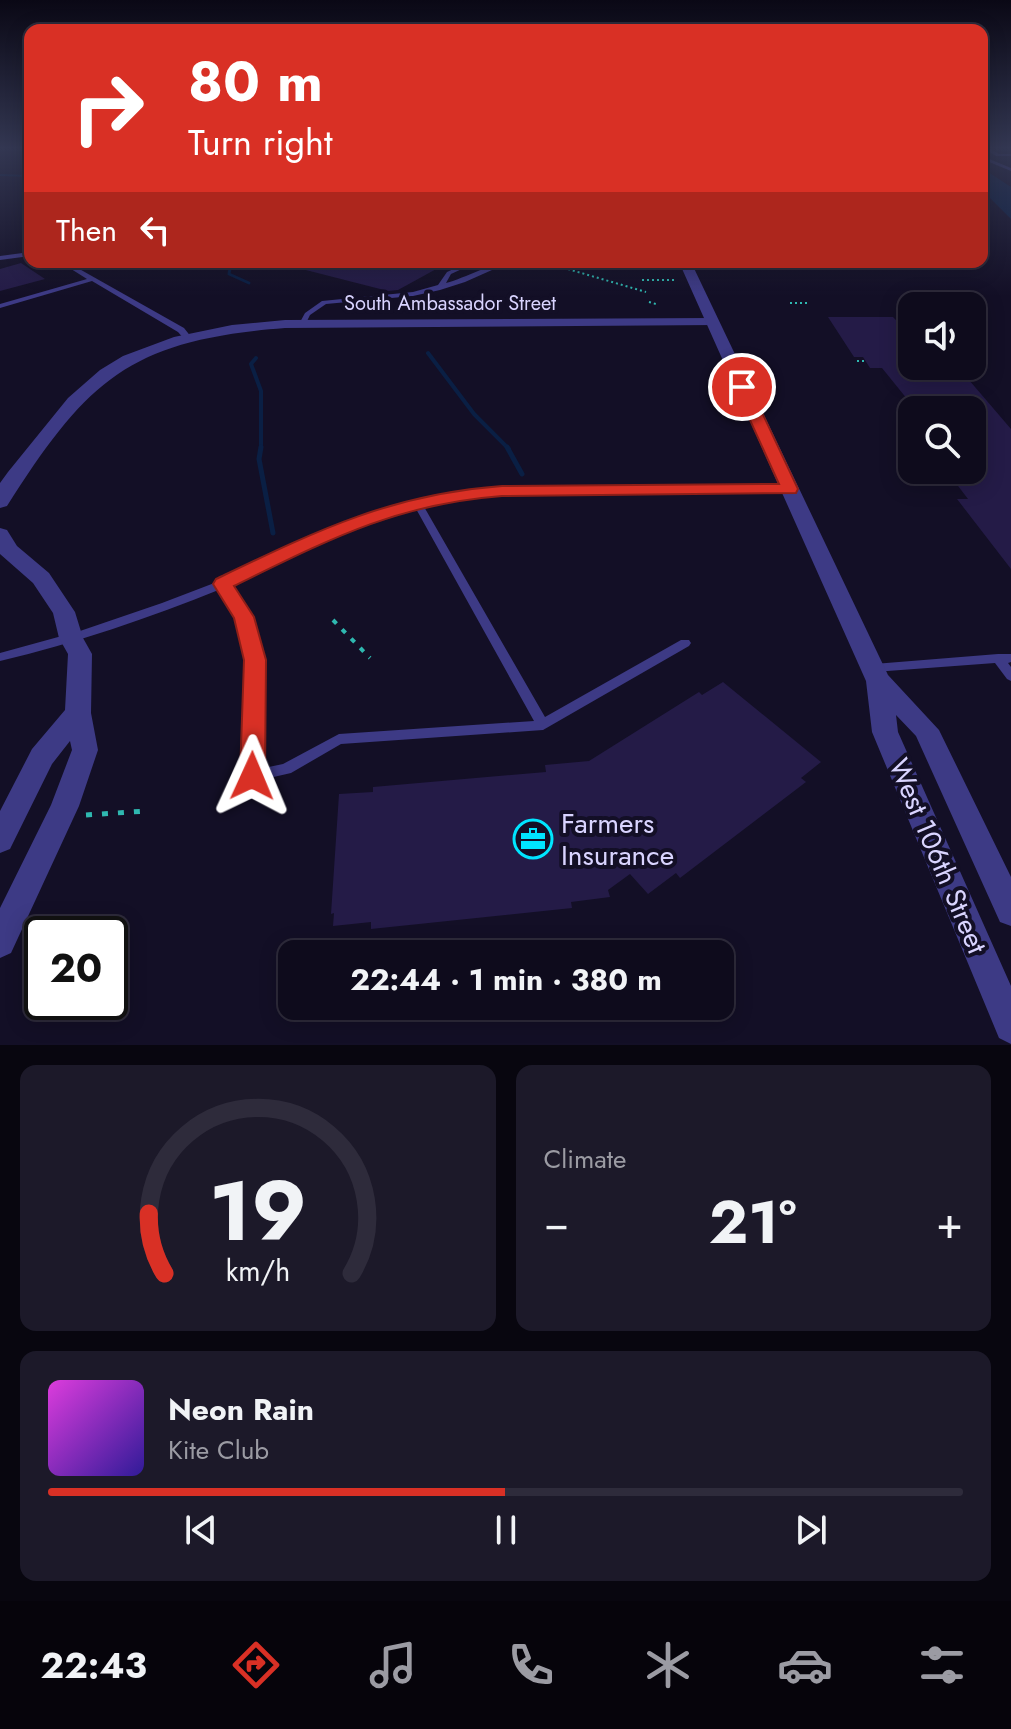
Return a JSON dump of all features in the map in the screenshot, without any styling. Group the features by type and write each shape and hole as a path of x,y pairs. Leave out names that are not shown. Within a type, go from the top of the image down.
{"street":[{"name":"West 106th Street","path":"681,271 712,322 875,674 885,732 1011,1026"},
{"name":"South Ambassador Street","path":"1,497 19,470 84,391 124,363 188,338 247,327 303,324 712,322"},
{"path":"0,534 8,550 41,578 58,599 71,638 80,654 78,713 85,750 65,806 0,942"},
{"name":"West 106th Street","path":"875,674 926,730 1011,911"},
{"path":"0,840 42,757 78,713"}],"lane":[{"path":"0,258 24,255"},
{"path":"74,268 181,330 188,338"},
{"path":"440,288 449,273 460,268"},
{"path":"303,324 307,314 324,302 390,298 440,288 492,268"},
{"path":"0,306 93,279"},
{"path":"0,657 71,638 223,584 329,532 374,515 458,494 790,489"},
{"path":"417,503 543,725"},
{"path":"223,584 244,617 255,660 252,776 286,769 339,739 543,725 685,643"},
{"path":"875,674 1004,658 1011,676"}],"path":[{"path":"564,268 646,292"},
{"path":"642,280 681,271"},
{"path":"649,302 656,304"},
{"path":"790,303 809,303"},
{"path":"857,361 866,361"},
{"path":"333,620 370,658"},
{"path":"84,815 146,811"}],"water":[{"path":"990,198 1011,198 1011,219"}],"building":[{"path":"21,263 24,268 45,279 0,291 0,269"},
{"path":"298,268 438,268 398,290 388,291"},
{"path":"828,317 893,317 898,322 898,380 969,380 983,396 905,396 882,368 870,368 863,357 854,357"},
{"path":"986,400 1011,429 1011,569 957,499 968,499 957,484 986,484"},
{"name":"Farmers Insurance","path":"723,682 821,762 801,778 806,782 680,878 676,873 648,894 630,874 608,890 610,897 571,902 572,908 371,929 371,922 333,926 334,913 331,914 339,794 373,792 373,787 546,772 545,765 589,761 699,692 702,695"}],"waterway":[{"path":"230,268 229,274 249,283"},
{"path":"428,353 474,414 507,447"},
{"path":"256,358 251,364 261,391 261,447"},
{"path":"261,447 259,459 273,533"},
{"path":"507,447 522,474"}],"place":[{"name":"Farmers Insurance","path":"533,839"}],"route":[{"path":"252,776 255,660 244,617 223,584 329,532 374,515 458,494 790,489 742,387"}]}
